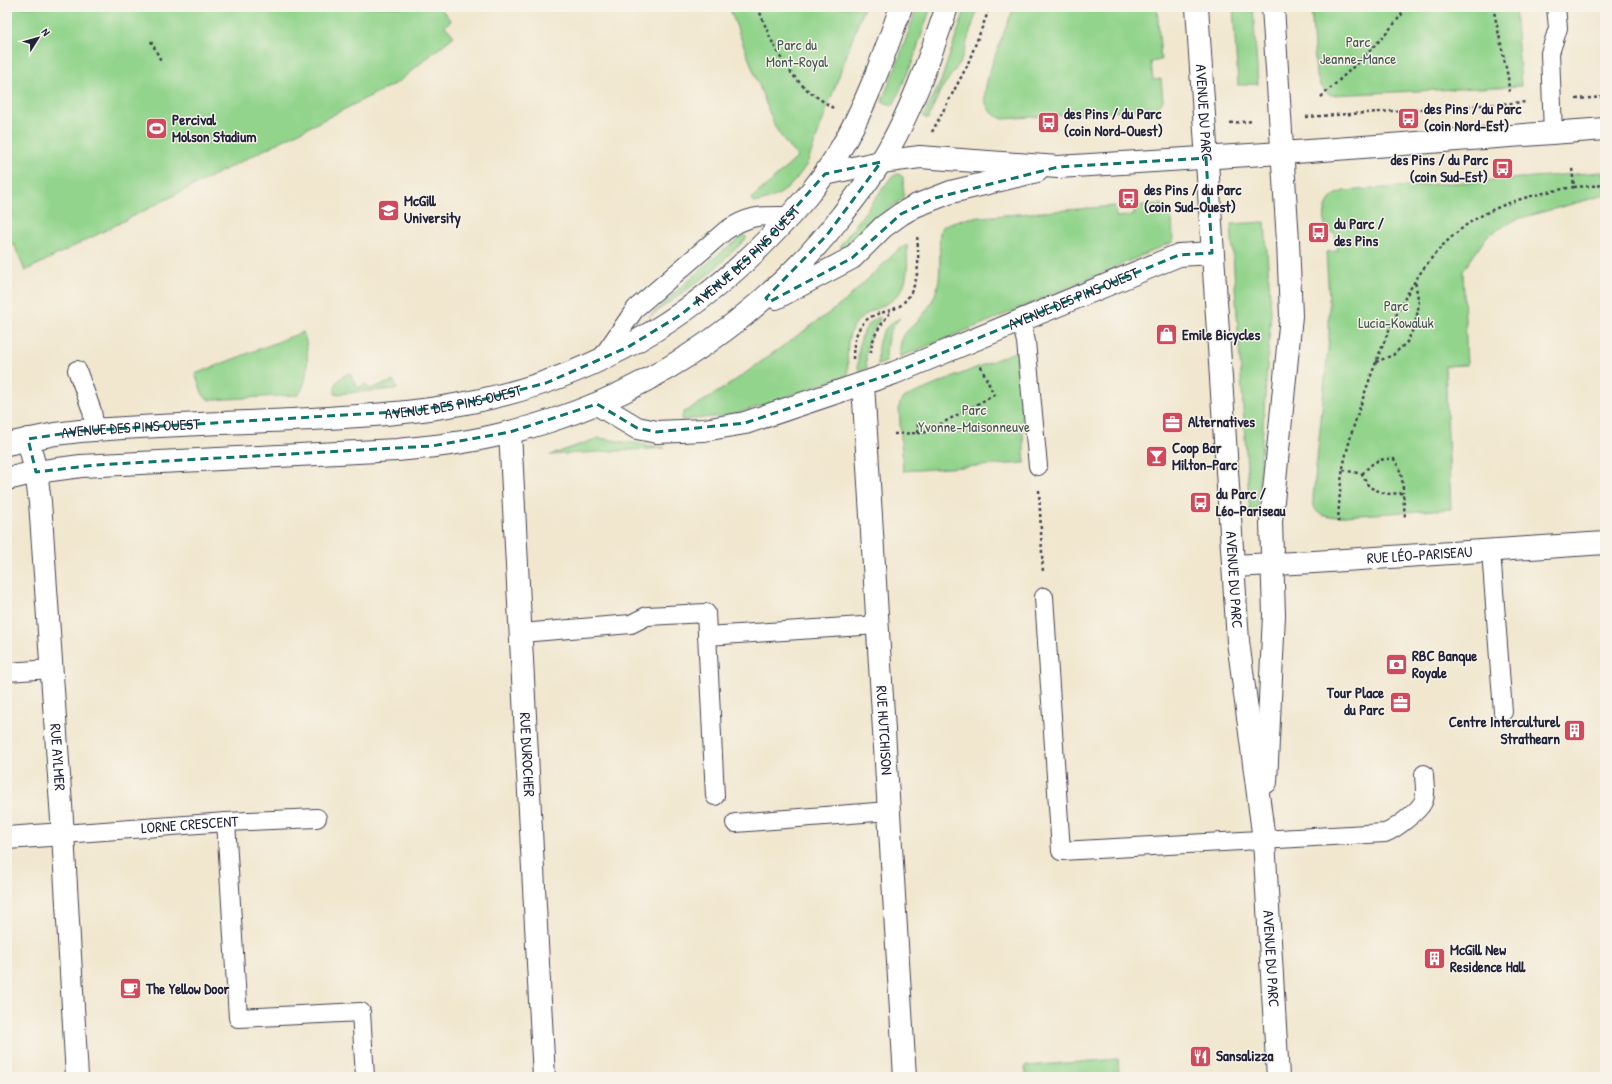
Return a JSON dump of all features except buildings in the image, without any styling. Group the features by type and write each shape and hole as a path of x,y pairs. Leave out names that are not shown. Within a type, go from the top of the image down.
{"main road":[{"name":"AVENUE DES PINS OUEST","path":"7,444 55,434 95,430 345,417 431,409 476,401 526,389 565,376 600,361 646,337 692,306 731,275 790,216 825,174 845,142 859,115 884,55 901,7"},
{"path":"7,479 36,472 95,465 403,449 454,443 510,432 542,423 597,404 628,390 672,366 710,341 748,313 784,281 819,243 856,197 881,162 903,123 948,7"},
{"name":"AVENUE DU PARC","path":"1197,7 1228,512 1234,566 1238,641 1264,840 1278,1077"},
{"name":"AVENUE DU PARC","path":"1264,840 1273,642 1274,602 1272,522 1291,316 1273,7"},
{"path":"825,174 881,162 920,157 1058,167 1282,153 1605,129"},
{"path":"748,313 852,258 883,227 915,206 951,192 1058,167"},
{"name":"AVENUE DES PINS OUEST","path":"597,404 637,428 657,432 720,428 746,423 858,375 1021,320 1179,255 1212,252"},
{"name":"RUE HUTCHISON","path":"858,375 878,625 906,1077"},
{"name":"RUE DUROCHER","path":"510,432 522,632 544,1077"},
{"name":"RUE AYLMER","path":"28,439 36,472 40,502 63,834 77,1077"},
{"name":"RUE LÉO-PARISEAU","path":"1234,566 1491,551 1605,542"},
{"path":"7,838 63,834"}],"lane":[{"path":"1553,133 1550,53 1558,28 1556,7"},
{"path":"600,361 636,308 726,231 742,221 753,217 790,216"},
{"path":"1021,320 1026,342 1038,466"},
{"path":"77,370 92,411 95,430"},
{"path":"1491,551 1503,712"},
{"path":"1044,597 1061,851 1385,833 1389,832 1423,802 1425,796 1424,774"},
{"path":"522,632 631,624 647,616 706,613 715,796"},
{"path":"707,636 878,625"},
{"path":"7,672 51,669"},
{"path":"735,822 889,811"},
{"name":"LORNE CRESCENT","path":"63,834 226,822 317,818"},
{"path":"226,822 238,1018 361,1012 365,1077"}],"path":[{"path":"758,7 767,32 784,65 803,86 833,108"},
{"path":"933,129 967,66 990,7"},
{"path":"1321,97 1357,64 1385,35 1407,7"},
{"path":"1493,7 1508,77 1509,92"},
{"path":"151,41 161,61"},
{"path":"1571,100 1605,97"},
{"path":"1317,116 1528,102"},
{"path":"1572,168 1574,187"},
{"path":"1338,522 1343,470 1357,414 1391,326 1415,281 1448,240 1477,218 1495,208 1535,194 1574,187 1605,185"},
{"path":"871,356 871,346 876,332 891,311 901,304 914,284 917,274 918,254 916,231"},
{"path":"1376,362 1393,355 1407,342 1415,325 1419,304 1415,281"},
{"path":"858,375 853,350 859,328 863,323 875,315 891,311"},
{"path":"894,434 924,433 994,395 978,361"},
{"path":"918,424 918,433"},
{"path":"1362,474 1371,464 1382,458 1394,459 1400,469 1403,480 1405,518"},
{"path":"1038,466 1044,597"},
{"path":"1343,470 1362,474 1369,487 1386,494 1403,493"}],"highlighted area":[{"path":"1206,158 1212,253 1179,255 894,373 745,423 657,432 637,428 597,404 510,432 432,446 95,465 36,472 28,439 80,431 411,411 481,400 546,383 628,347 682,314 760,248 825,174 881,162 827,235 766,298 769,302 852,258 901,214 935,198 1058,167"}],"green space":[{"name":"Percival Molson Stadium","path":"7,7 440,7 451,21 445,26 454,36 398,82 25,271 14,244 7,245"},
{"name":"Parc du Mont-Royal","path":"729,7 864,7 807,164 791,185 785,190 772,198 754,203 751,199 798,157 789,148 775,127"},
{"path":"917,7 931,7 912,63 893,106 882,101"},
{"path":"966,7 978,7 961,61 940,91 928,119 923,117 941,81"},
{"path":"1014,7 1157,7 1161,60 1151,62 1153,80 1161,79 1163,100 1161,104 1152,109 1003,119 996,116 987,106 985,91 991,68"},
{"path":"1233,7 1253,7 1258,84 1238,85"},
{"name":"Parc Jeanne-Mance","path":"1311,7 1515,7 1521,86 1331,95 1321,86 1316,75"},
{"name":"Parc Lucia-Kowaluk","path":"1602,172 1605,195 1517,219 1487,236 1463,271 1467,365 1445,366 1451,509 1330,517 1319,514 1315,509 1313,498 1329,339 1329,299 1326,252 1337,251 1335,233 1325,233 1324,219 1328,202 1337,194 1344,191"},
{"path":"899,174 903,177 904,198 867,225 843,250 840,246 892,176"},
{"path":"1161,204 1169,210 1171,215 1173,242 999,317 900,357 901,342 905,333 924,313 936,292 939,277 941,228 948,224 969,218 1115,206 1116,217 1134,215 1133,206"},
{"path":"1265,222 1271,312 1257,513 1250,513 1231,224"},
{"path":"744,235 747,238 710,273 649,317 710,261"},
{"path":"907,245 908,262 906,279 900,293 894,299 860,319 850,332 848,375 748,410 724,416 681,420 684,412 733,382 844,302 898,250"},
{"path":"879,317 881,319 873,329 868,342 866,355 867,368 860,371 858,368 858,361 861,339 867,326"},
{"path":"900,318 892,328 888,338 886,362 878,365 880,337 887,327"},
{"path":"303,332 307,346 307,365 302,390 298,395 209,400 203,395 195,374"},
{"name":"Parc Yvonne-Maisonneuve","path":"1017,351 1025,463 903,471 899,408 903,398"},
{"path":"350,373 357,388 366,384 369,389 394,381 397,389 335,394 335,386 338,380"},
{"path":"599,438 665,448 550,455"},
{"path":"1118,1059 1119,1077 1026,1077 1025,1066"}],"place":[{"name":"des Pins / du Parc (coin Nord-Est)","path":"1408,118"},
{"name":"des Pins / du Parc (coin Nord-Ouest)","path":"1048,123"},
{"name":"Percival Molson Stadium","path":"156,129"},
{"name":"des Pins / du Parc (coin Sud-Est)","path":"1503,169"},
{"name":"des Pins / du Parc (coin Sud-Ouest)","path":"1129,199"},
{"name":"McGill University","path":"389,210"},
{"name":"du Parc / des Pins","path":"1319,233"},
{"name":"Emile Bicycles","path":"1166,335"},
{"name":"Alternatives","path":"1173,422"},
{"name":"Coop Bar Milton-Parc","path":"1157,457"},
{"name":"du Parc / Léo-Pariseau","path":"1200,503"},
{"name":"RBC Banque Royale","path":"1396,665"},
{"name":"Tour Place du Parc","path":"1400,702"},
{"name":"Centre Interculturel Strathearn","path":"1575,731"},
{"name":"McGill New Residence Hall","path":"1434,959"},
{"name":"The Yellow Door","path":"130,989"},
{"name":"Sansalizza","path":"1201,1056"}]}
